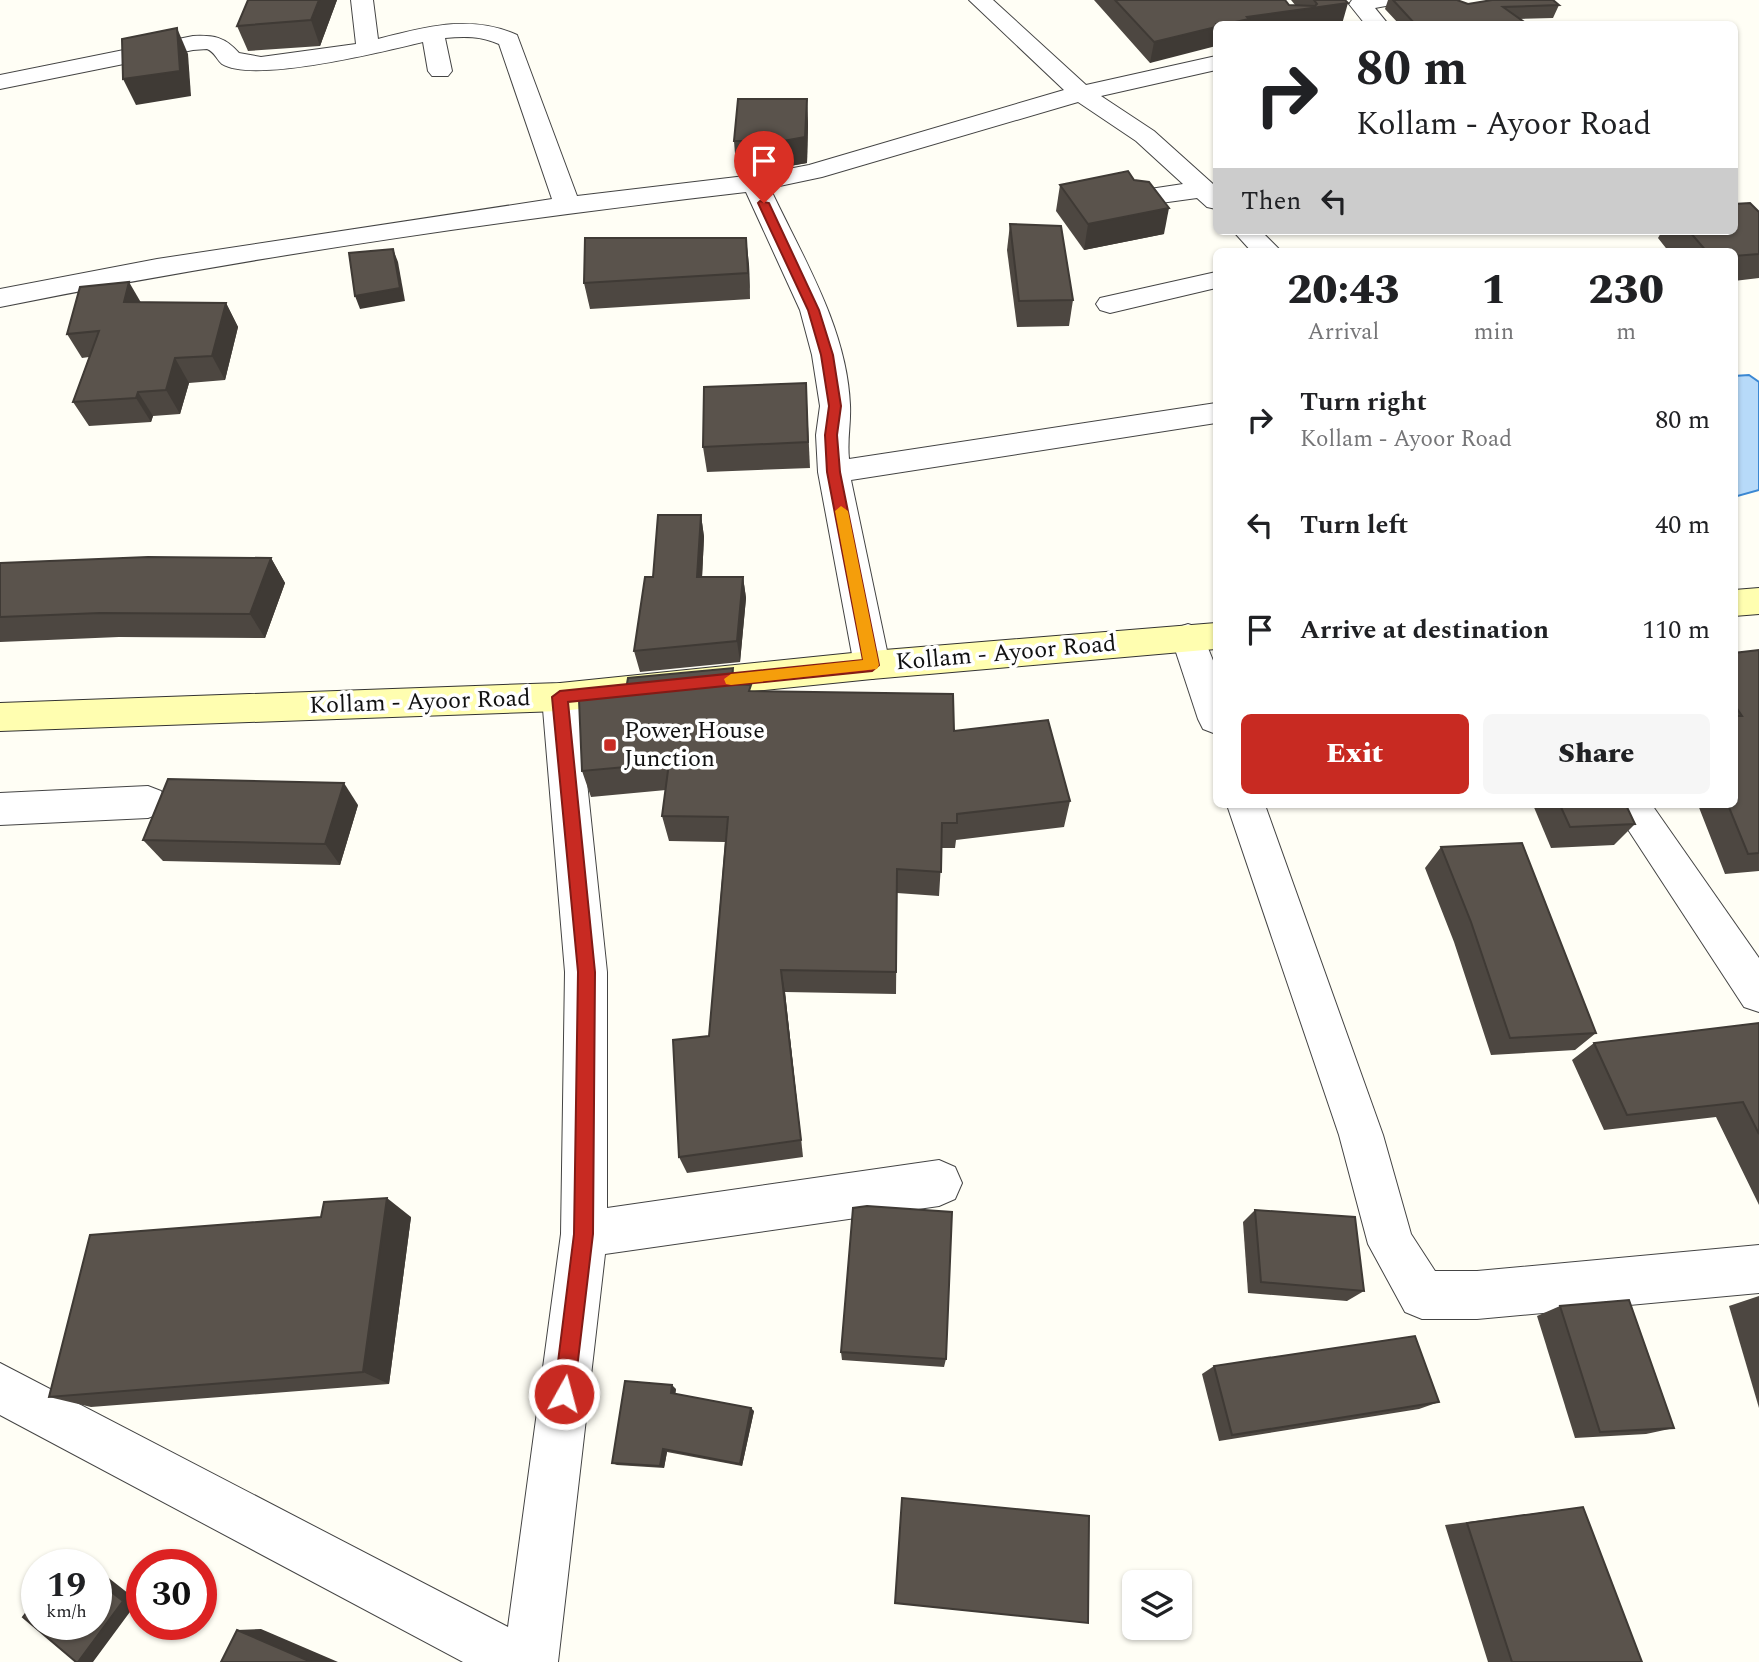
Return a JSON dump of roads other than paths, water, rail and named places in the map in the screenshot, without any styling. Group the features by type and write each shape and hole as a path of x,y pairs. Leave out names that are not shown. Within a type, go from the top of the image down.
{"main road":[{"path":"1738,603 1759,601"},
{"name":"Kollam - Ayoor Road","path":"0,717 560,697 872,665 1202,636"}],"street":[{"path":"362,0 368,49"},
{"path":"979,0 1081,93 1145,136 1210,195"},
{"path":"1374,21 1360,4 1383,0"},
{"path":"0,82 193,43 210,42 220,46 232,59 261,64 368,49 433,32 466,29 494,33 509,40 568,205"},
{"path":"433,32 440,71"},
{"path":"0,298 157,267 568,205 813,172 1081,93 1213,64"},
{"path":"754,182 814,310 827,355 835,406 831,435 834,472 872,665"},
{"path":"1139,198 1210,195"},
{"path":"1250,235 1264,248"},
{"path":"1110,304 1213,281"},
{"path":"834,472 1213,413"},
{"path":"1202,636 1213,701"},
{"path":"531,1662 584,1234 586,972 560,697"},
{"path":"0,809 148,802"},
{"path":"1247,808 1361,1135 1391,1244 1422,1295 1477,1294 1759,1269"},
{"path":"1632,808 1759,993"},
{"path":"584,1234 939,1183"},
{"path":"0,1388 519,1662"}],"water":[{"path":"1749,375 1759,382 1759,490 1738,496 1738,376"}],"place":[{"name":"Power House Junction","path":"610,745"}]}
